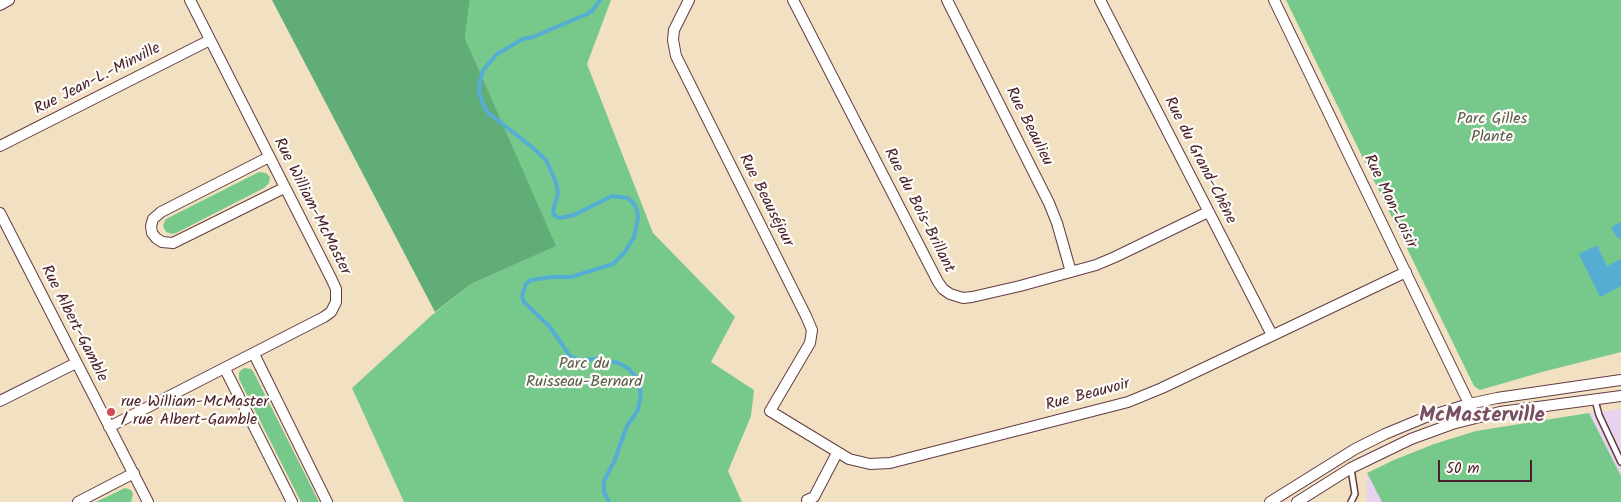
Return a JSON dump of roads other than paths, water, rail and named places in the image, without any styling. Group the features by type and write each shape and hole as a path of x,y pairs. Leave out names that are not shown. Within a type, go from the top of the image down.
{"street":[{"path":"0,4 9,0"},
{"name":"Rue William-McMaster","path":"109,427 328,315 335,306 337,298 334,284 190,0"},
{"name":"Rue Beauséjour","path":"689,0 674,30 673,40 676,56 812,330 810,343 770,411"},
{"name":"Rue du Bois-Brillant","path":"793,0 938,282 943,289 954,296 967,298 1071,272 1115,257 1208,212"},
{"name":"Rue Beaulieu","path":"947,0 1049,204 1057,223 1071,272"},
{"name":"Rue du Grand-Chêne","path":"1100,0 1272,335"},
{"name":"Rue Mon-Loisir","path":"1274,0 1476,418"},
{"name":"Rue Jean-L.-Minville","path":"0,146 210,40"},
{"path":"269,157 158,213 153,219 151,226 154,236 162,242 173,243 284,188"},
{"name":"Rue Albert-Gamble","path":"0,214 148,502"},
{"name":"Rue Beauvoir","path":"770,411 837,453 850,459 863,463 890,463 1116,405 1151,393 1406,272"},
{"path":"254,354 327,502"},
{"path":"0,402 76,364"},
{"path":"225,369 292,502"},
{"path":"1270,502 1355,449 1426,417 1470,404 1521,394 1621,380"},
{"path":"1592,385 1595,400"},
{"path":"1297,502 1351,468 1411,439 1476,418 1531,408 1621,396"},
{"path":"807,500 814,497 837,453"},
{"path":"78,502 134,473"}],"lane":[{"path":"1595,400 1599,416 1621,462"},
{"path":"1351,468 1355,494 1351,502"}],"water":[{"path":"1621,222 1621,239 1616,236 1611,227"},
{"path":"1597,245 1607,266 1621,259 1621,286 1600,297 1579,254"}],"waterway":[{"path":"600,0 593,10 587,14 533,37 523,39 497,54 483,70 479,93 486,111 546,160 556,182 558,193 553,211 554,215 559,218 574,215 612,196 628,198 637,210 638,218 634,237 625,252 613,264 571,277 531,280 526,284 522,296 524,302 550,327 570,356 580,360 597,359 619,363 629,369 639,385 641,394 638,410 627,426 614,462 604,481 604,492 609,502"}],"place":[{"name":"rue William-McMaster / rue Albert-Gamble","path":"111,412"}],"district":[{"name":"McMasterville","path":"1482,417"}],"park label":[{"name":"Parc Gilles Plante","path":"1492,129"},
{"name":"Parc du Ruisseau-Bernard","path":"584,374"}]}
